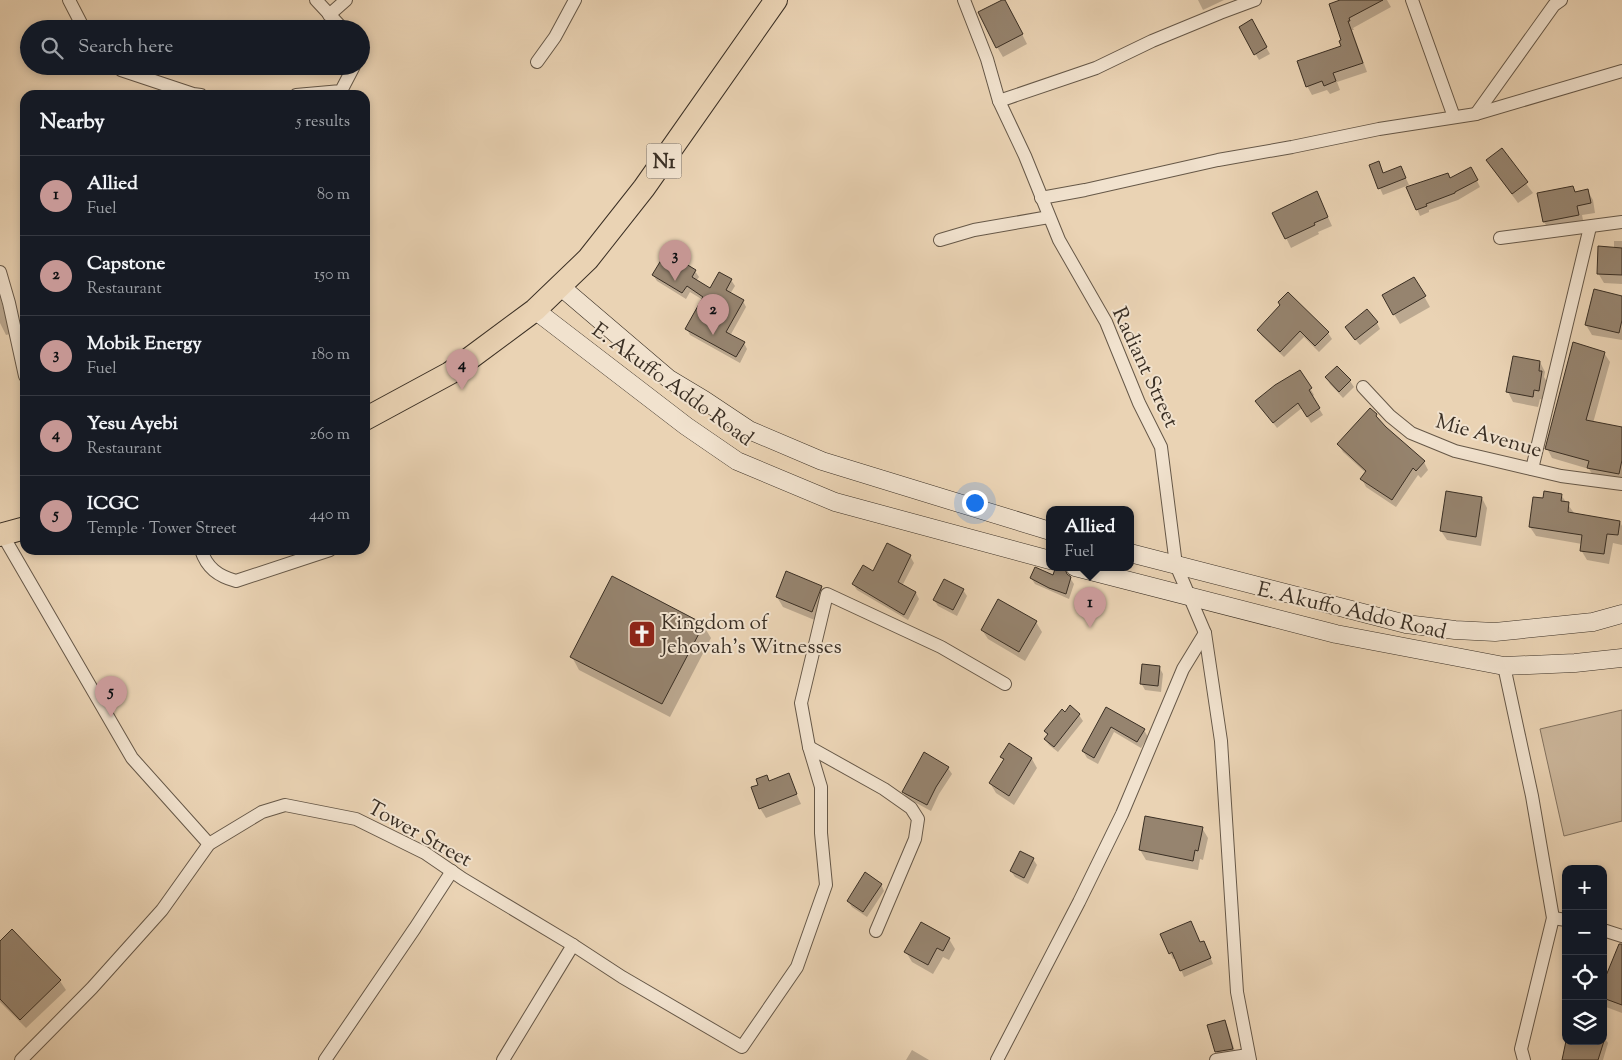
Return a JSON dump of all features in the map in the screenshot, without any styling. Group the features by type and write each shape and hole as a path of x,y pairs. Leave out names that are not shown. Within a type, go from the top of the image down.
{"highway":[{"name":"N1","path":"370,415 450,373 536,310 588,260 644,188 776,0"},
{"path":"1,535 20,529"}],"main road":[{"name":"E. Akuffo Addo Road","path":"560,286 668,379 749,430 822,461 1046,530"},
{"name":"E. Akuffo Addo Road","path":"536,310 686,426 738,461 835,502 1046,559"},
{"name":"E. Akuffo Addo Road","path":"1134,554 1406,624 1455,630 1495,632 1593,622 1622,614"},
{"name":"E. Akuffo Addo Road","path":"1092,571 1336,634 1504,666 1575,663 1622,658"}],"street":[{"path":"69,0 79,20"},
{"path":"316,0 334,20"},
{"path":"329,15 346,0"},
{"path":"537,62 575,0"},
{"name":"Radiant Street","path":"964,0 987,58 999,101 1025,156 1059,240 1106,322 1136,395 1161,447 1176,565 1205,633 1221,741 1237,992 1249,1058"},
{"path":"999,101 1096,68 1160,38 1255,0"},
{"path":"1412,0 1454,118"},
{"path":"1476,114 1554,5 1562,0"},
{"path":"1041,198 1218,160 1380,129 1476,114 1622,71"},
{"path":"136,75 181,90"},
{"path":"342,90 349,75"},
{"path":"940,240 974,230 1049,217"},
{"path":"1500,238 1622,222"},
{"path":"1532,469 1590,227"},
{"path":"0,272 20,354"},
{"name":"Mie Avenue","path":"1363,387 1390,416 1411,433 1455,451 1562,476 1622,484"},
{"path":"1,535 132,758 209,844 162,910 92,988 21,1060"},
{"path":"204,555 211,570 225,578 236,581 315,555"},
{"path":"876,931 915,840 918,819 911,808 884,789 809,747 801,703 828,594 941,647 1006,684"},
{"path":"997,1060 1079,902 1122,814 1183,669 1205,633"},
{"path":"1504,666 1532,796 1553,918 1521,1049 1524,1060"},
{"name":"Tower Street","path":"209,844 262,812 286,805 356,819 425,853 463,879 573,945 622,977 742,1047 797,967 826,885 821,833 821,787 809,747"},
{"path":"325,1060 399,953 452,871"},
{"path":"1553,918 1562,919"},
{"path":"1607,931 1622,936"},
{"path":"503,1060 573,945"},
{"path":"1216,1060 1249,1058"}],"shaded area":[{"path":"1622,710 1622,821 1564,836 1540,729"}],"building":[{"path":"1005,0 1023,34 996,48 978,12"},
{"path":"1340,0 1383,0 1349,18 1350,21 1348,21 1363,63 1333,73 1336,81 1324,86 1322,81 1306,87 1297,61 1341,46 1339,41 1341,40 1329,4"},
{"path":"1252,19 1267,47 1254,55 1239,27"},
{"path":"1502,148 1528,182 1512,194 1486,160"},
{"path":"1379,161 1383,173 1401,166 1406,178 1378,189 1369,165"},
{"path":"1471,167 1478,180 1455,193 1426,204 1427,206 1416,210 1406,187 1448,173 1450,178"},
{"path":"1573,186 1575,192 1588,189 1591,203 1577,206 1579,215 1543,222 1537,193"},
{"path":"1317,191 1328,217 1285,239 1272,213"},
{"path":"1598,246 1622,248 1622,275 1597,274"},
{"path":"666,252 696,270 692,277 710,288 719,272 732,279 726,290 744,300 726,332 745,342 736,357 685,329 703,297 687,286 682,293 652,275"},
{"path":"1414,277 1426,296 1393,315 1382,295"},
{"path":"1594,289 1622,296 1622,320 1619,333 1585,325"},
{"path":"1288,292 1329,332 1315,346 1300,331 1280,352 1257,330 1280,305 1278,302"},
{"path":"1367,309 1378,322 1355,340 1345,327"},
{"path":"1573,342 1605,352 1586,420 1622,427 1622,460 1619,474 1587,468 1589,461 1545,449"},
{"path":"1513,356 1540,361 1539,371 1542,371 1539,391 1534,390 1533,397 1506,392"},
{"path":"1337,366 1351,380 1339,392 1325,377"},
{"path":"1300,370 1312,388 1309,390 1320,408 1307,417 1298,403 1273,423 1255,401 1275,385"},
{"path":"1370,408 1386,427 1425,461 1416,471 1413,468 1392,500 1360,479 1366,471 1337,444"},
{"path":"1446,491 1482,497 1476,537 1440,531"},
{"path":"1544,491 1562,494 1561,501 1569,502 1568,512 1620,521 1618,535 1607,534 1604,554 1580,551 1582,535 1529,527 1533,497 1543,498"},
{"path":"887,543 911,555 898,582 916,592 904,615 852,584 863,565 873,571"},
{"path":"1035,567 1053,575 1054,571 1066,571 1071,577 1066,594 1030,578"},
{"path":"786,571 822,586 812,612 776,597"},
{"path":"612,576 704,624 662,704 570,657"},
{"path":"944,579 964,589 953,610 933,600"},
{"path":"998,599 1037,621 1019,652 981,630"},
{"path":"1142,664 1160,666 1158,686 1140,684"},
{"path":"1070,705 1080,714 1054,747 1044,739 1048,734 1044,731 1062,709 1065,712"},
{"path":"1106,707 1145,729 1137,742 1111,727 1094,758 1082,751"},
{"path":"1009,743 1032,758 1009,796 989,783 1004,759 1000,757"},
{"path":"924,752 949,767 927,805 902,792"},
{"path":"789,773 797,794 759,809 751,787 758,785 756,779 767,775 769,781"},
{"path":"1145,816 1203,827 1198,851 1195,850 1193,861 1139,850"},
{"path":"1020,851 1034,858 1024,878 1010,871"},
{"path":"865,872 882,884 863,912 847,901"},
{"path":"1191,921 1200,942 1204,941 1211,958 1180,971 1172,952 1169,954 1160,934"},
{"path":"921,922 950,938 943,951 937,948 928,965 904,952"},
{"path":"12,929 61,980 20,1020 0,999 0,941"},
{"path":"1619,944 1622,944 1622,1005 1607,999 1607,973"},
{"path":"1225,1020 1233,1049 1215,1052 1207,1025"},
{"path":"1565,1045 1603,1045 1598,1060 1562,1060"}],"place":[{"name":"Mobik Energy","path":"675,281"},
{"name":"Capstone","path":"713,335"},
{"name":"Yesu Ayebi","path":"462,390"},
{"name":"Allied","path":"1090,628"},
{"name":"Kingdom of Jehovah's Witnesses","path":"642,634"},
{"name":"ICGC","path":"111,717"}]}
